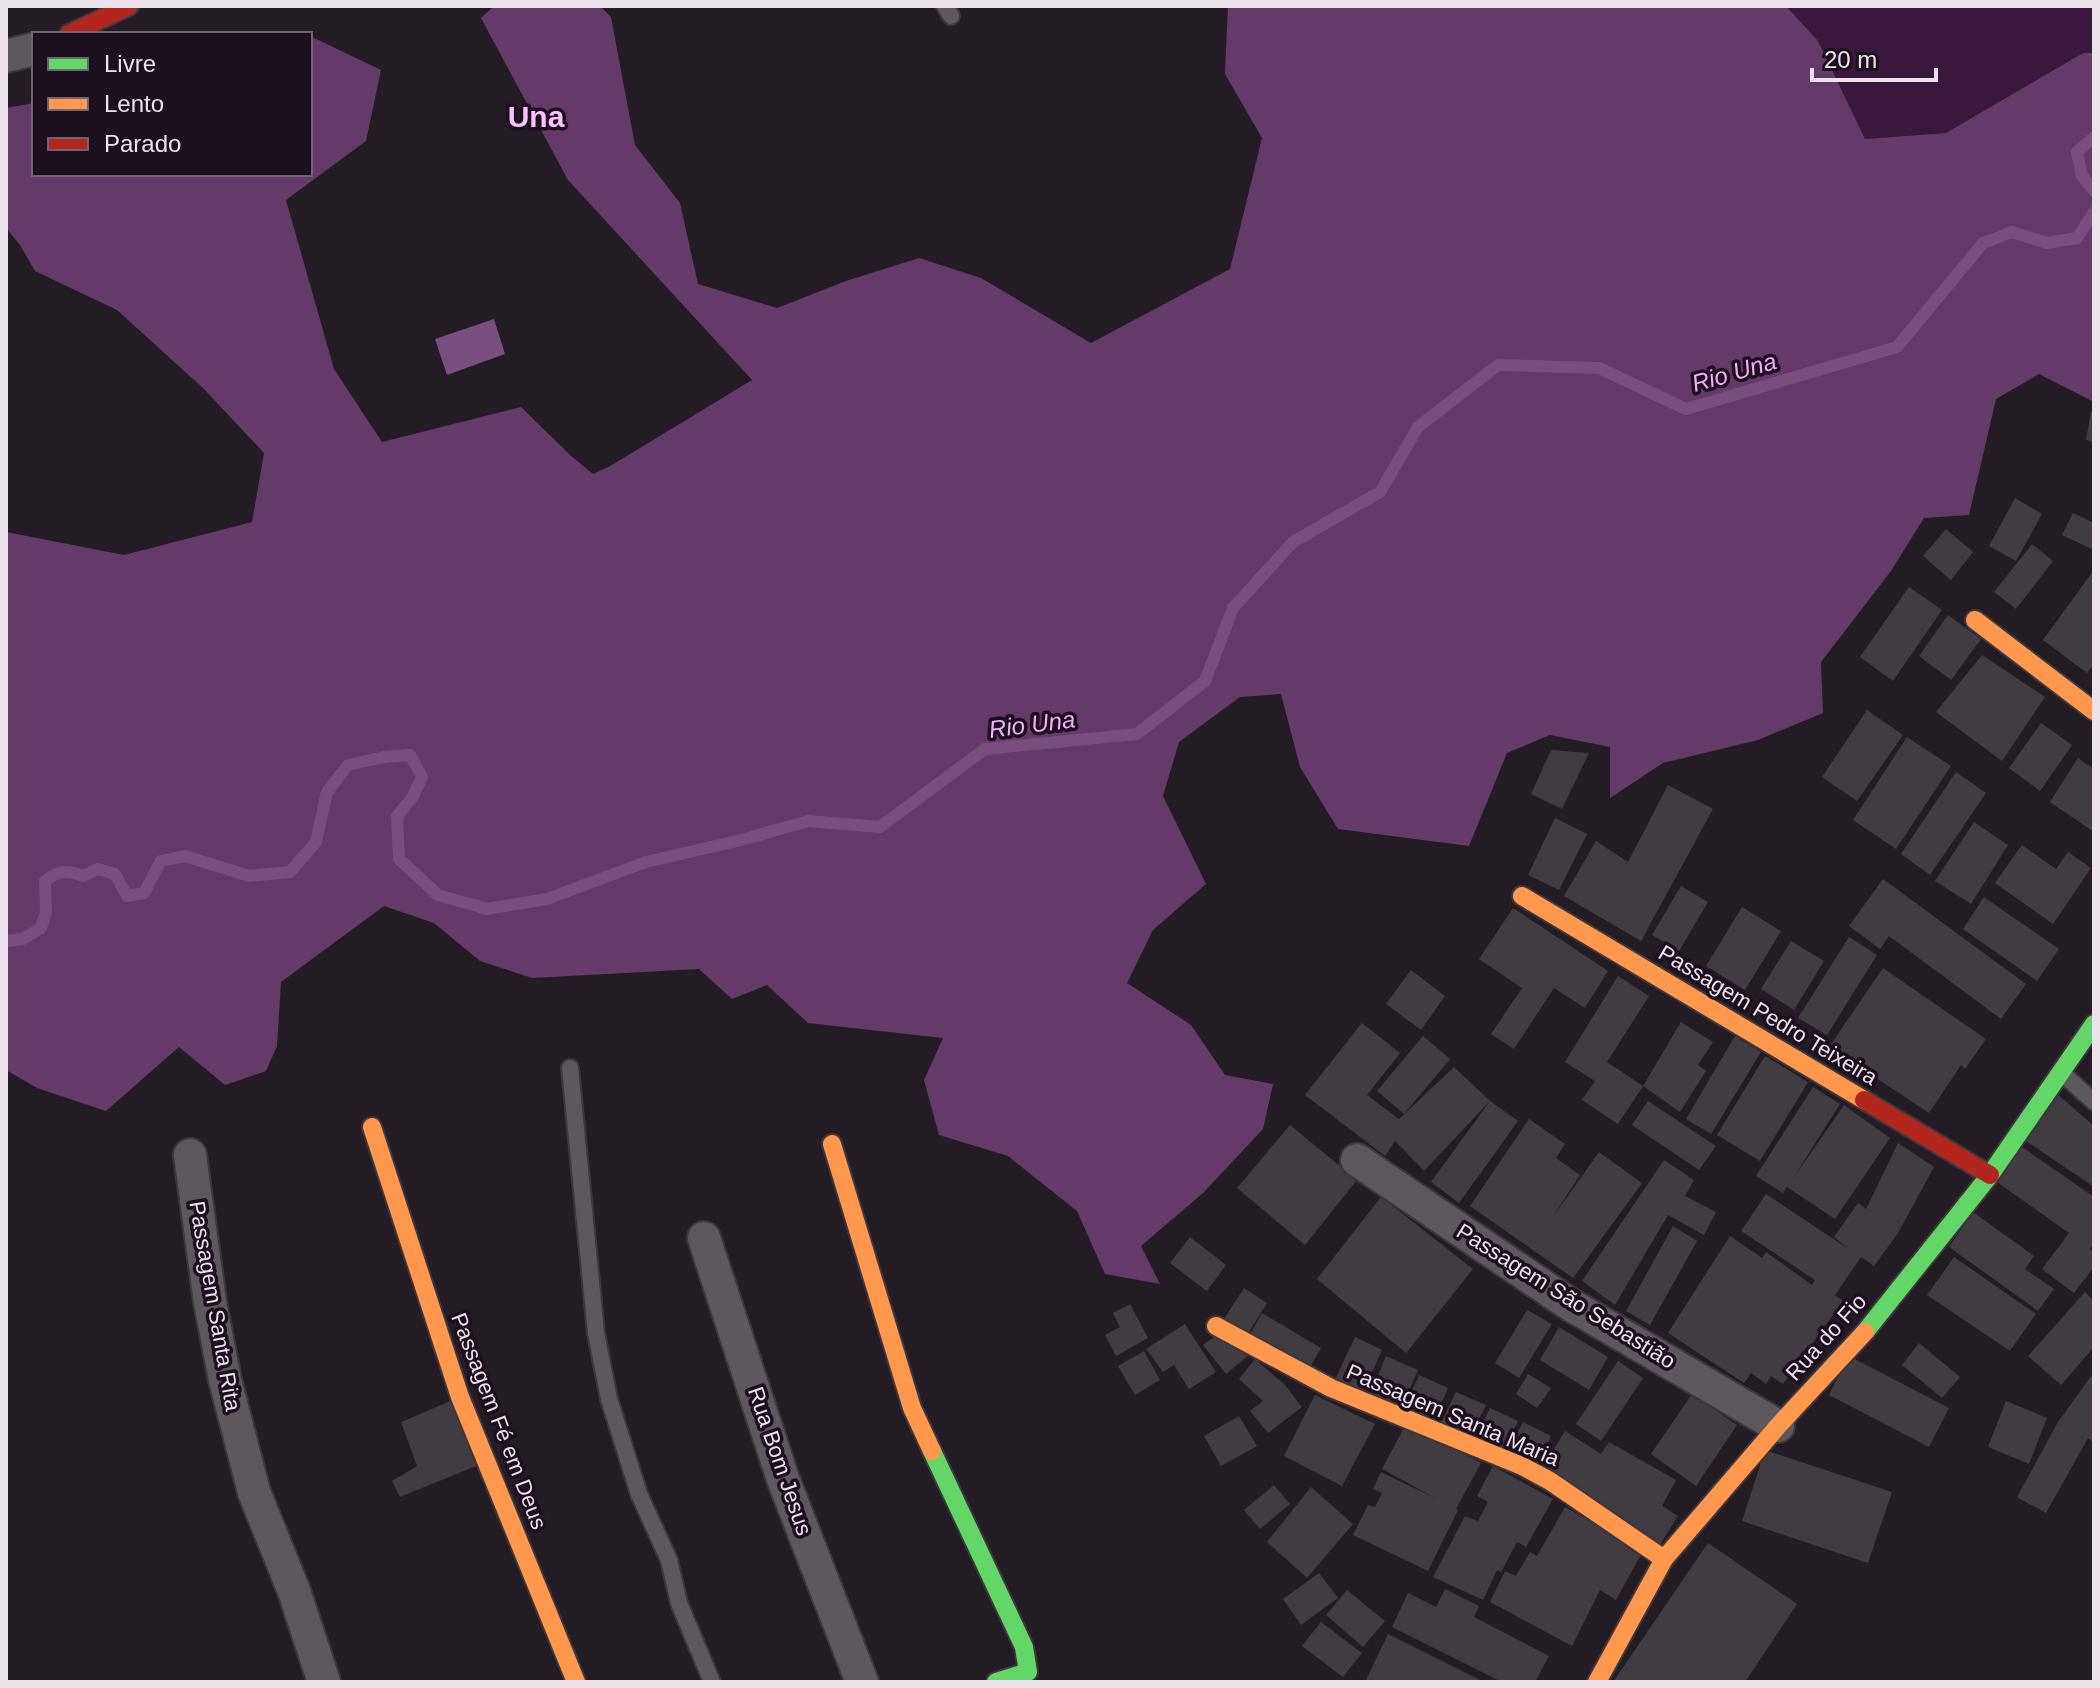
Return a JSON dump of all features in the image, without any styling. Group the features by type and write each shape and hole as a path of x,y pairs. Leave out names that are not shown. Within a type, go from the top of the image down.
{"street":[{"path":"73,32 129,6"},
{"path":"6,56 32,50"},
{"path":"1975,620 2094,711"},
{"name":"Passagem Pedro Teixeira","path":"1522,896 1990,1175"},
{"name":"Rua do Fio","path":"1597,1682 1664,1559 1778,1426 1855,1345 1990,1175 2094,1024"},
{"name":"Passagem Fé em Deus","path":"372,1127 460,1397 576,1682"},
{"path":"832,1144 912,1408 1024,1647 1028,1672 996,1682"},
{"name":"Passagem Santa Rita","path":"190,1155 210,1302 225,1380 254,1492 294,1591 324,1682"},
{"name":"Passagem São Sebastião","path":"1357,1160 1571,1305 1778,1426"},
{"name":"Rua Bom Jesus","path":"704,1238 783,1479 862,1682"},
{"name":"Passagem Santa Maria","path":"1216,1326 1331,1388 1522,1466 1550,1481 1664,1559"}],"lane":[{"path":"570,1068 596,1333 609,1399 639,1494 669,1560 679,1603 712,1682"},
{"path":"2062,1074 2094,1102"}],"shaded area":[{"path":"494,6 600,6 611,17 635,145 680,203 698,284 777,308 846,281 919,258 981,278 1091,343 1230,269 1262,138 1225,74 1228,6 1786,6 1818,41 1865,139 1946,133 2083,53 2094,53 2094,402 2039,374 1996,399 1969,515 1924,518 1891,571 1821,662 1823,713 1758,740 1663,763 1610,798 1610,747 1550,735 1507,753 1469,846 1338,829 1300,767 1281,694 1240,697 1179,742 1163,796 1206,884 1153,930 1127,983 1191,1025 1225,1075 1273,1084 1263,1129 1203,1193 1141,1246 1160,1284 1105,1274 1077,1211 1008,1156 939,1135 924,1080 943,1038 808,1023 767,985 732,999 699,969 532,978 480,961 434,923 384,906 281,982 277,1046 266,1071 225,1085 179,1047 106,1111 37,1088 6,1070 6,532 124,555 252,522 264,453 204,389 117,310 35,271 6,228 6,108 32,103 32,176 312,176 312,37 381,70 366,141 286,200 334,369 382,442 521,407 593,474 752,380 568,180 481,18"},
{"path":"1786,6 2094,6 2094,53 2083,53 1946,133 1865,139 1818,41"},
{"path":"494,319 505,354 447,375 435,339"}],"building":[{"path":"2091,412 2094,413 2094,442 2086,440"},
{"path":"2015,498 2042,514 2016,561 1989,546"},
{"path":"2073,513 2094,523 2094,550 2062,535"},
{"path":"1946,529 1973,552 1951,580 1923,556"},
{"path":"2032,544 2053,561 2016,609 1994,592"},
{"path":"2094,570 2094,664 2087,673 2043,640"},
{"path":"1909,587 1942,610 1893,681 1860,657"},
{"path":"1948,615 1981,639 1951,680 1919,656"},
{"path":"1982,655 2045,697 2002,761 1936,712"},
{"path":"1867,710 1903,735 1857,801 1822,777"},
{"path":"2041,723 2072,745 2040,791 2009,768"},
{"path":"1907,737 1951,766 1896,849 1853,820"},
{"path":"1551,750 1589,753 1562,809 1531,794"},
{"path":"2078,758 2094,769 2094,832 2050,802"},
{"path":"1956,772 1986,793 1930,875 1901,854"},
{"path":"1668,785 1713,809 1641,941 1564,896 1596,841 1628,862"},
{"path":"1555,818 1587,834 1559,890 1528,875"},
{"path":"1974,822 2008,845 1971,904 1935,881"},
{"path":"2022,845 2056,869 2068,852 2091,868 2053,924 1995,883"},
{"path":"1883,879 2026,984 2001,1019 1889,936 1880,949 1849,926"},
{"path":"1681,886 1708,902 1679,951 1652,935"},
{"path":"1984,897 2059,949 2037,981 1963,929"},
{"path":"1742,907 1781,931 1745,990 1706,966"},
{"path":"1513,908 1608,971 1585,1008 1554,988 1514,1049 1491,1034 1522,988 1479,959"},
{"path":"1849,937 1877,955 1827,1035 1798,1018"},
{"path":"1791,941 1824,961 1794,1010 1761,989"},
{"path":"1883,968 1986,1039 1965,1069 1961,1065 1929,1113 1829,1047"},
{"path":"1411,970 1445,996 1421,1030 1386,1004"},
{"path":"1618,976 1649,996 1607,1062 1643,1086 1618,1124 1582,1100 1595,1081 1565,1062"},
{"path":"1681,1022 1713,1042 1698,1065 1706,1071 1680,1112 1643,1086"},
{"path":"1362,1023 1400,1053 1367,1095 1399,1119 1454,1067 1490,1101 1424,1171 1395,1141 1385,1156 1305,1095"},
{"path":"1423,1036 1450,1059 1404,1114 1377,1091"},
{"path":"1735,1036 1761,1052 1711,1134 1686,1119"},
{"path":"1765,1056 1808,1082 1760,1161 1717,1135"},
{"path":"1813,1087 1840,1104 1792,1180 1844,1105 1890,1138 1835,1219 1787,1187 1783,1193 1756,1176"},
{"path":"2056,1093 2094,1126 2094,1187 2026,1141"},
{"path":"1490,1101 1518,1121 1459,1203 1431,1182"},
{"path":"1648,1101 1716,1146 1699,1170 1632,1125"},
{"path":"1529,1119 1565,1144 1556,1158 1580,1175 1552,1218 1599,1152 1642,1183 1573,1278 1470,1206"},
{"path":"1290,1125 1357,1180 1305,1245 1237,1188"},
{"path":"1898,1143 1934,1167 1898,1233 1874,1266 1861,1257 1835,1295 1843,1301 1783,1384 1771,1376 1766,1384 1751,1373 1744,1383 1668,1333 1730,1236 1762,1258 1766,1252 1812,1285 1815,1280 1741,1231 1766,1194 1850,1250 1834,1237 1858,1203 1866,1209"},
{"path":"2022,1147 2094,1197 2094,1243 2090,1249 2094,1252 2094,1267 2074,1293 2042,1269 2069,1233 1997,1182"},
{"path":"1664,1160 1694,1180 1685,1196 1716,1212 1704,1235 1668,1215 1615,1305 1582,1281"},
{"path":"1381,1197 1473,1269 1406,1353 1317,1279"},
{"path":"1973,1212 2034,1256 2025,1269 2054,1289 2038,1311 1949,1247"},
{"path":"1673,1226 1697,1241 1650,1325 1626,1311"},
{"path":"1190,1237 1226,1265 1207,1291 1170,1263"},
{"path":"1954,1257 2036,1314 2010,1351 1927,1295"},
{"path":"1244,1288 1267,1303 1244,1340 1220,1325"},
{"path":"2085,1292 2094,1301 2094,1347 2061,1385 2028,1356"},
{"path":"1130,1304 1148,1338 1116,1356 1105,1335 1120,1327 1113,1313"},
{"path":"1527,1310 1552,1324 1519,1378 1495,1363"},
{"path":"1262,1313 1321,1348 1306,1374 1247,1340"},
{"path":"1185,1324 1216,1372 1189,1389 1174,1365 1163,1372 1146,1349"},
{"path":"1559,1327 1608,1357 1589,1390 1540,1360"},
{"path":"1215,1336 1249,1355 1226,1374 1203,1345"},
{"path":"1355,1337 1382,1350 1362,1395 1334,1382"},
{"path":"1919,1343 1960,1377 1942,1398 1902,1365"},
{"path":"1144,1351 1160,1380 1135,1395 1118,1366"},
{"path":"1386,1356 1418,1370 1399,1414 1368,1400"},
{"path":"1849,1356 1949,1408 1929,1447 1829,1395"},
{"path":"1255,1359 1284,1384 1302,1407 1268,1433 1250,1411 1263,1401 1239,1379"},
{"path":"1618,1361 1643,1378 1601,1441 1576,1424"},
{"path":"2094,1372 2094,1443 2088,1438 2046,1513 2017,1497 2058,1422"},
{"path":"1528,1374 1551,1388 1537,1408 1516,1394"},
{"path":"1419,1375 1448,1388 1431,1427 1402,1413"},
{"path":"1456,1392 1486,1405 1468,1441 1439,1427"},
{"path":"1692,1394 1737,1425 1696,1486 1651,1454"},
{"path":"1315,1395 1375,1424 1342,1486 1284,1456"},
{"path":"460,1397 476,1466 400,1497 392,1481 417,1466 401,1422"},
{"path":"2006,1401 2047,1418 2029,1464 1988,1447"},
{"path":"1490,1408 1518,1421 1502,1456 1474,1442"},
{"path":"1239,1416 1257,1446 1221,1466 1204,1436"},
{"path":"1523,1422 1551,1436 1541,1456 1512,1442"},
{"path":"1406,1424 1481,1463 1428,1571 1353,1535 1368,1505 1375,1507 1382,1493 1373,1489 1381,1472 1437,1499 1382,1469"},
{"path":"1565,1431 1601,1454 1609,1442 1676,1480 1662,1506 1678,1516 1658,1548 1542,1469"},
{"path":"1765,1450 1892,1492 1868,1563 1742,1521"},
{"path":"1493,1466 1553,1499 1526,1547 1517,1542 1501,1572 1497,1570 1483,1600 1433,1577 1465,1516 1478,1521 1488,1502 1477,1496"},
{"path":"1274,1485 1290,1504 1260,1529 1244,1510"},
{"path":"1311,1487 1353,1524 1307,1578 1267,1542"},
{"path":"1565,1507 1643,1551 1616,1600 1600,1590 1572,1646 1490,1602 1505,1571 1516,1576 1530,1552 1537,1556"},
{"path":"1708,1543 1797,1604 1745,1682 1613,1682"},
{"path":"1319,1573 1338,1598 1301,1625 1283,1599"},
{"path":"1445,1589 1479,1606 1474,1617 1549,1656 1535,1682 1502,1682 1392,1627 1408,1593 1436,1607"},
{"path":"1347,1590 1385,1621 1363,1647 1326,1615"},
{"path":"1321,1622 1362,1653 1343,1677 1302,1646"},
{"path":"1388,1634 1484,1682 1369,1682 1366,1680"}],"waterway":[{"name":"Rio Una","path":"2094,137 2077,152 2082,176 2094,191"},
{"name":"Rio Una","path":"6,941 23,939 41,928 46,912 45,881 59,873 83,876 98,869 115,874 127,896 144,893 161,861 185,856 249,876 290,872 316,842 327,792 348,765 384,757 410,755 422,777 412,798 397,816 399,859 438,895 487,909 547,899 646,862 808,821 880,827 985,749 1137,734 1205,681 1233,608 1293,542 1380,492 1418,427 1498,365 1599,368 1686,409 1897,347 1983,243 2012,232 2047,243 2077,238 2094,212"}],"traffic: fast":[{"path":"1865,1332 1990,1175 2094,1024"},
{"path":"932,1451 1024,1647 1028,1672 996,1682"}],"traffic: slow":[{"path":"1975,620 2094,711"},
{"path":"1522,896 1864,1100"},
{"path":"372,1127 460,1397 576,1682"},
{"path":"832,1144 912,1408 932,1451"},
{"path":"1216,1326 1331,1388 1522,1466 1550,1481 1664,1559"},
{"path":"1597,1682 1664,1559 1778,1426 1865,1332"}],"traffic: jam":[{"path":"73,32 129,6"},
{"path":"1864,1100 1990,1175"}],"district":[{"name":"Una","path":"536,116"}]}
